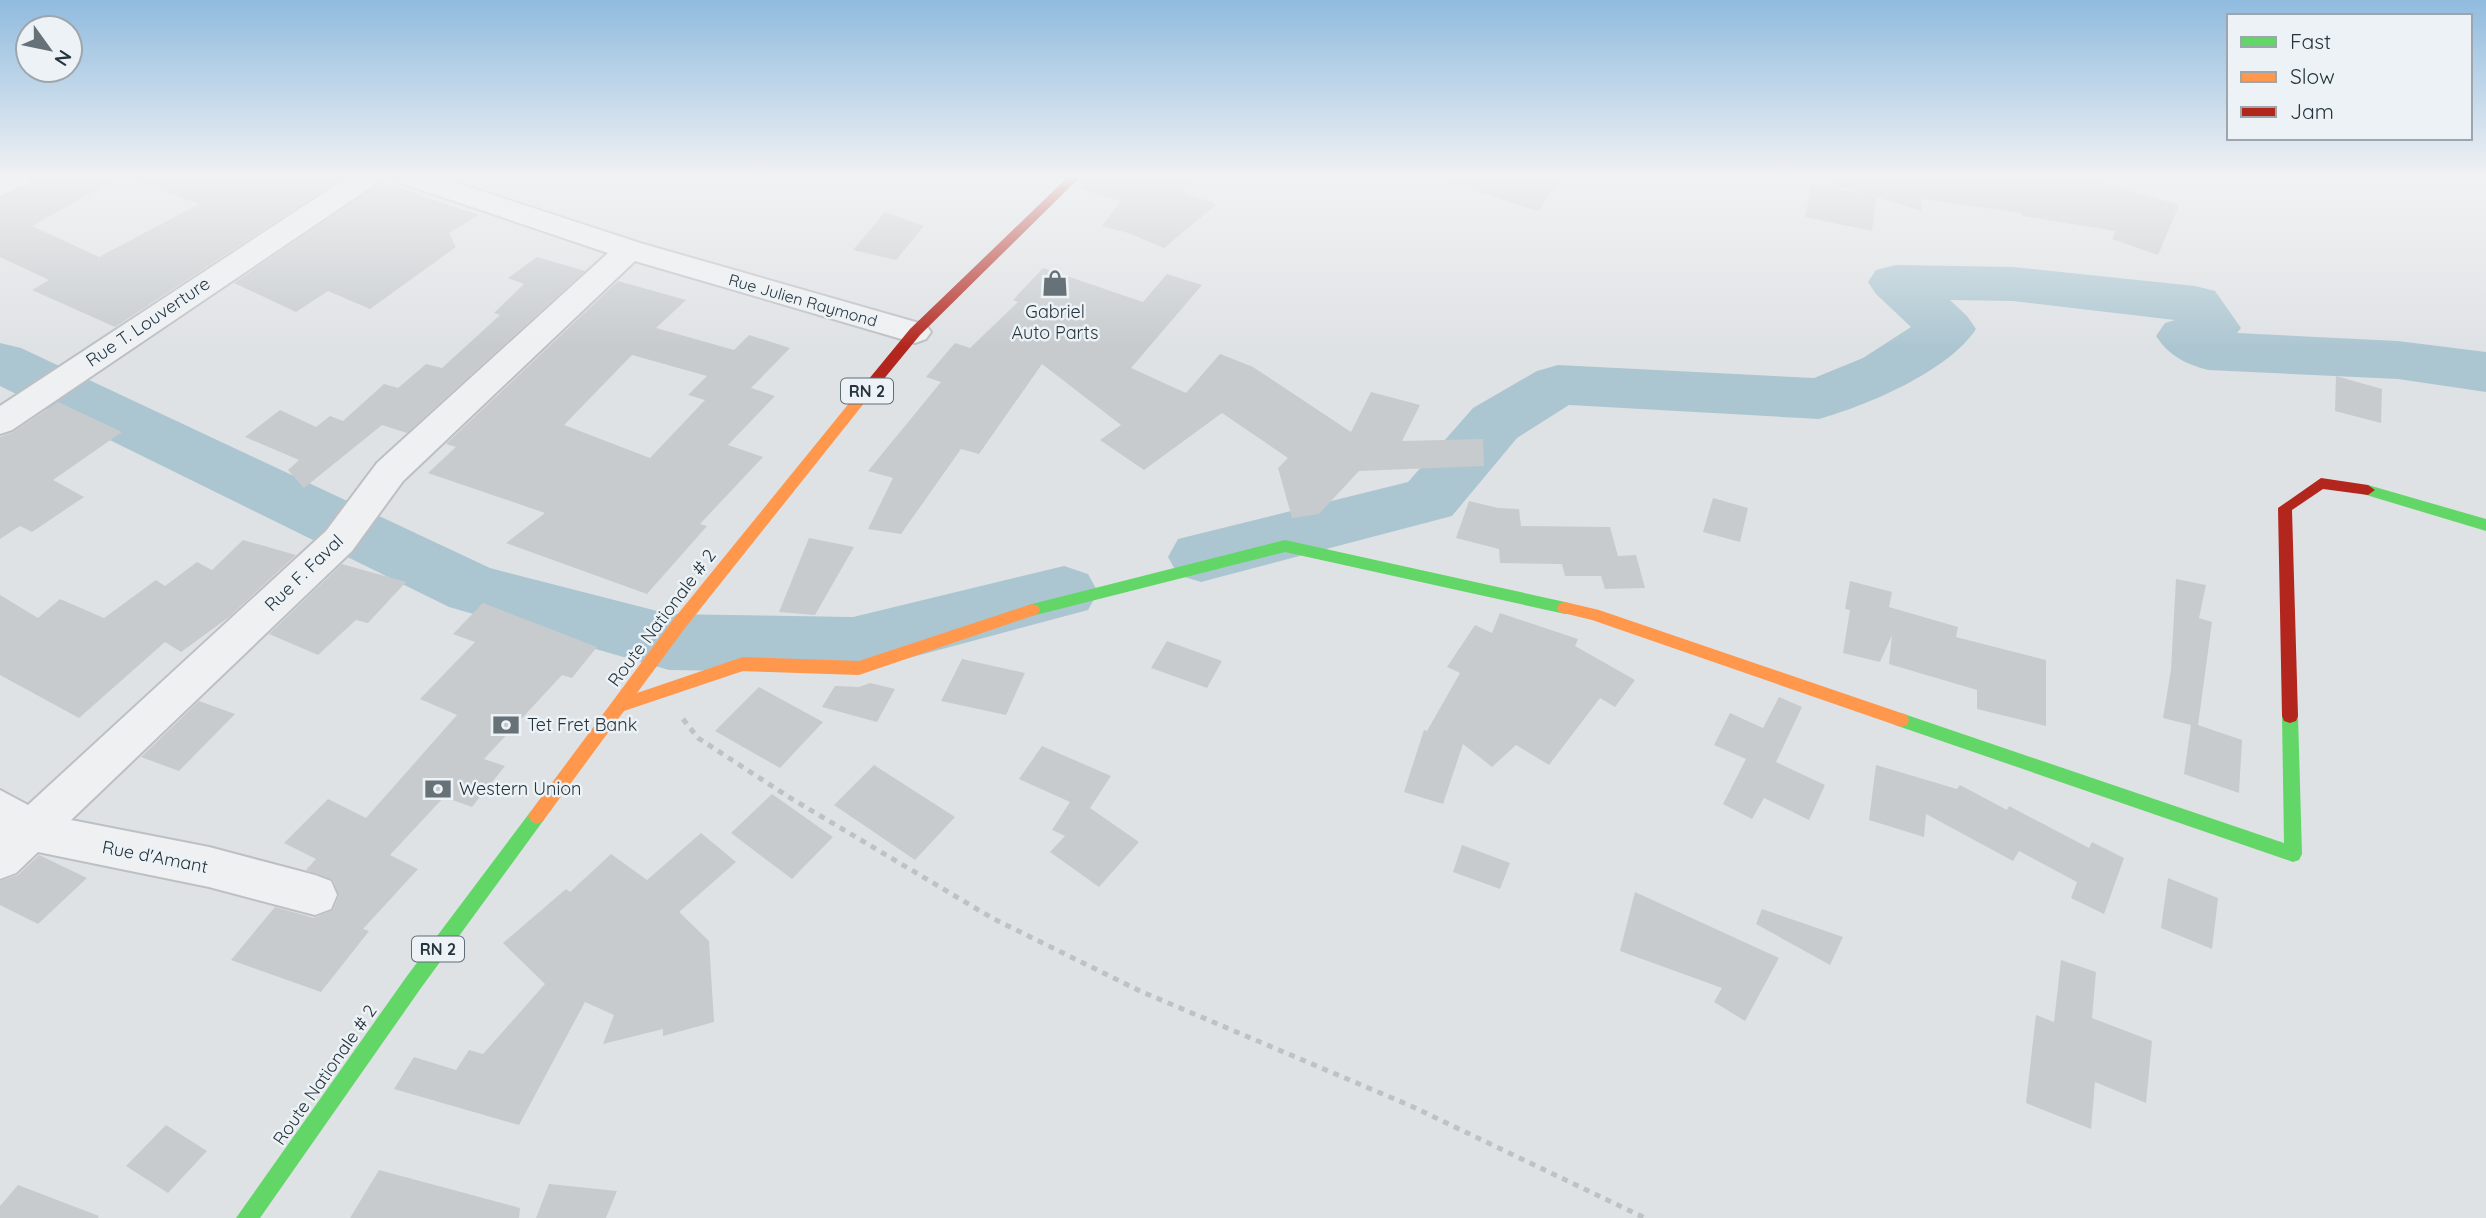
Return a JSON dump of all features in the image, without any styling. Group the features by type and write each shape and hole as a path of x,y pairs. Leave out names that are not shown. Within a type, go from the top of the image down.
{"street":[{"name":"Rue T. Louverture","path":"0,422 281,234"},
{"name":"Rue Julien Raymond","path":"581,234 915,332"},
{"name":"Route Nationale # 2","path":"247,1218 414,982 679,624 915,332 1016,234"},
{"name":"Rue F. Faval","path":"10,833 339,541 390,472 629,250"},
{"path":"619,706 743,664 859,668 1036,608 1285,546 1593,614 2293,854 2285,508 2321,483 2378,491 2486,525"},
{"name":"Rue d'Amant","path":"10,833 209,867 314,895"}],"path":[{"path":"661,691 698,738 792,799 992,918 1140,990 1411,1106 1645,1218"}],"building":[{"path":"0,234 49,234 99,257 143,234 257,234 115,327 32,290 49,280 0,257"},
{"path":"306,234 449,234 456,247 370,309 328,291 296,312 234,283"},
{"path":"867,234 918,234 896,260 853,250"},
{"path":"1130,234 1181,234 1164,248"},
{"path":"2115,234 2167,234 2158,255 2112,239"},
{"path":"537,257 585,271 407,433 382,425 304,488 288,470 299,460 245,437 280,410 316,427 330,416 343,421 384,384 398,388 426,364 442,368 500,315 494,313 524,284 508,278"},
{"path":"1043,268 1143,302 1167,274 1202,285 1131,368 1186,393 1220,354 1253,367 1351,432 1371,392 1420,405 1402,441 1483,439 1484,466 1359,471 1319,514 1292,518 1278,468 1288,458 1222,413 1144,470 1100,440 1121,425 1042,364 979,454 961,449 901,534 868,529 893,478 868,471 941,382 926,377 955,343 970,348 1018,302 1013,300"},
{"path":"618,281 686,300 656,328 734,350 749,335 790,348 751,388 775,396 728,445 763,457 700,524 707,526 647,594 506,543 545,513 428,473 456,447 446,444","holes":["632,355 707,376 688,395 705,400 650,458 564,425"]},
{"path":"2336,376 2382,389 2381,423 2335,411"},
{"path":"58,402 122,432 53,480 84,497 32,532 20,526 0,539 0,437 13,432"},
{"path":"1713,498 1748,508 1740,542 1703,532"},
{"path":"1469,501 1498,508 1519,509 1521,526 1610,527 1618,556 1636,555 1645,588 1605,589 1601,576 1565,576 1562,564 1500,563 1499,549 1456,538"},
{"path":"809,538 854,547 815,615 779,612"},
{"path":"243,540 296,555 229,617 181,652 165,642 79,718 0,675 0,595 38,618 60,599 104,618 156,580 165,586 197,562 212,570"},
{"path":"342,564 406,582 368,623 356,620 318,655 269,634"},
{"path":"2176,579 2206,585 2199,618 2212,622 2198,725 2242,740 2239,793 2184,774 2191,725 2163,718 2171,670"},
{"path":"1850,581 1892,592 1889,607 1958,627 1956,637 2046,660 2046,726 1977,709 1977,690 1889,664 1892,635 1880,662 1843,653 1850,610 1845,609"},
{"path":"483,603 597,647 572,678 562,675 484,759 505,766 472,807 444,797 390,855 418,869 363,929 369,931 321,992 231,960 275,907 314,918 333,910 339,896 333,880 306,870 316,859 284,843 328,799 366,818 457,715 420,699 475,642 453,634"},
{"path":"1500,613 1578,639 1575,646 1635,680 1615,707 1600,698 1549,765 1516,745 1492,767 1463,744 1443,804 1404,792 1424,730 1427,731 1460,673 1447,667 1475,625 1492,633"},
{"path":"1167,641 1222,661 1207,688 1151,668"},
{"path":"962,659 1025,673 1006,715 941,701"},
{"path":"870,683 895,689 877,722 822,707 835,686 859,687"},
{"path":"759,687 823,722 780,768 715,731"},
{"path":"1779,697 1802,707 1776,762 1825,785 1809,820 1764,798 1752,819 1723,804 1746,759 1714,745 1730,713 1763,728"},
{"path":"199,701 235,714 179,771 141,757"},
{"path":"1042,746 1111,776 1090,808 1139,842 1099,887 1050,852 1065,836 1052,830 1070,802 1019,779"},
{"path":"874,765 955,817 915,860 834,805"},
{"path":"1876,765 1957,789 1960,785 2007,810 2009,806 2089,848 2092,842 2124,858 2104,914 2071,898 2077,882 2019,851 2013,861 1926,814 1924,837 1869,820"},
{"path":"772,794 833,837 792,879 731,833"},
{"path":"701,833 736,862 679,912 709,941 714,1022 663,1036 663,1029 603,1044 614,1015 585,1002 519,1125 394,1089 414,1057 456,1070 469,1050 483,1054 545,984 503,943 566,889 570,892 611,854 647,880"},
{"path":"1462,845 1510,863 1500,889 1453,872"},
{"path":"39,855 87,878 38,924 0,905 0,881 18,875"},
{"path":"2168,878 2218,898 2212,949 2161,928"},
{"path":"1635,892 1779,958 1745,1021 1714,1002 1722,988 1620,951"},
{"path":"1762,909 1843,937 1830,965 1756,924"},
{"path":"2061,960 2096,972 2092,1018 2152,1041 2146,1103 2095,1082 2091,1129 2026,1103 2036,1015 2054,1022"},
{"path":"166,1125 207,1151 168,1193 126,1166"},
{"path":"379,1170 520,1208 519,1218 350,1218"},
{"path":"549,1184 617,1191 606,1218 536,1218"},
{"path":"18,1185 99,1216 0,1218 0,1206"}],"waterway":[{"path":"1201,557 1429,500 1495,423 1558,385 1715,391 1819,399 1884,372 1947,329 1896,282 2013,284 2195,304 2212,328 2185,336 2208,351 2398,360 2486,372"},
{"path":"0,362 473,589 669,642 853,645 1064,592"}],"traffic: fast":[{"path":"2368,490 2486,525"},
{"path":"1032,610 1285,546 1565,608"},
{"path":"1901,720 2293,854 2290,716"},
{"path":"247,1218 414,982 537,816"}],"traffic: slow":[{"path":"537,816 679,624 864,394"},
{"path":"1565,608 1593,614 1901,720"},
{"path":"619,706 743,664 859,668 1032,610"}],"traffic: jam":[{"path":"864,394 915,332 1016,234"},
{"path":"2290,716 2285,508 2321,483 2368,490"}],"place":[{"name":"Gabriel Auto Parts","path":"1055,283"},
{"name":"Tet Fret Bank","path":"506,725"},
{"name":"Western Union","path":"438,789"}]}
